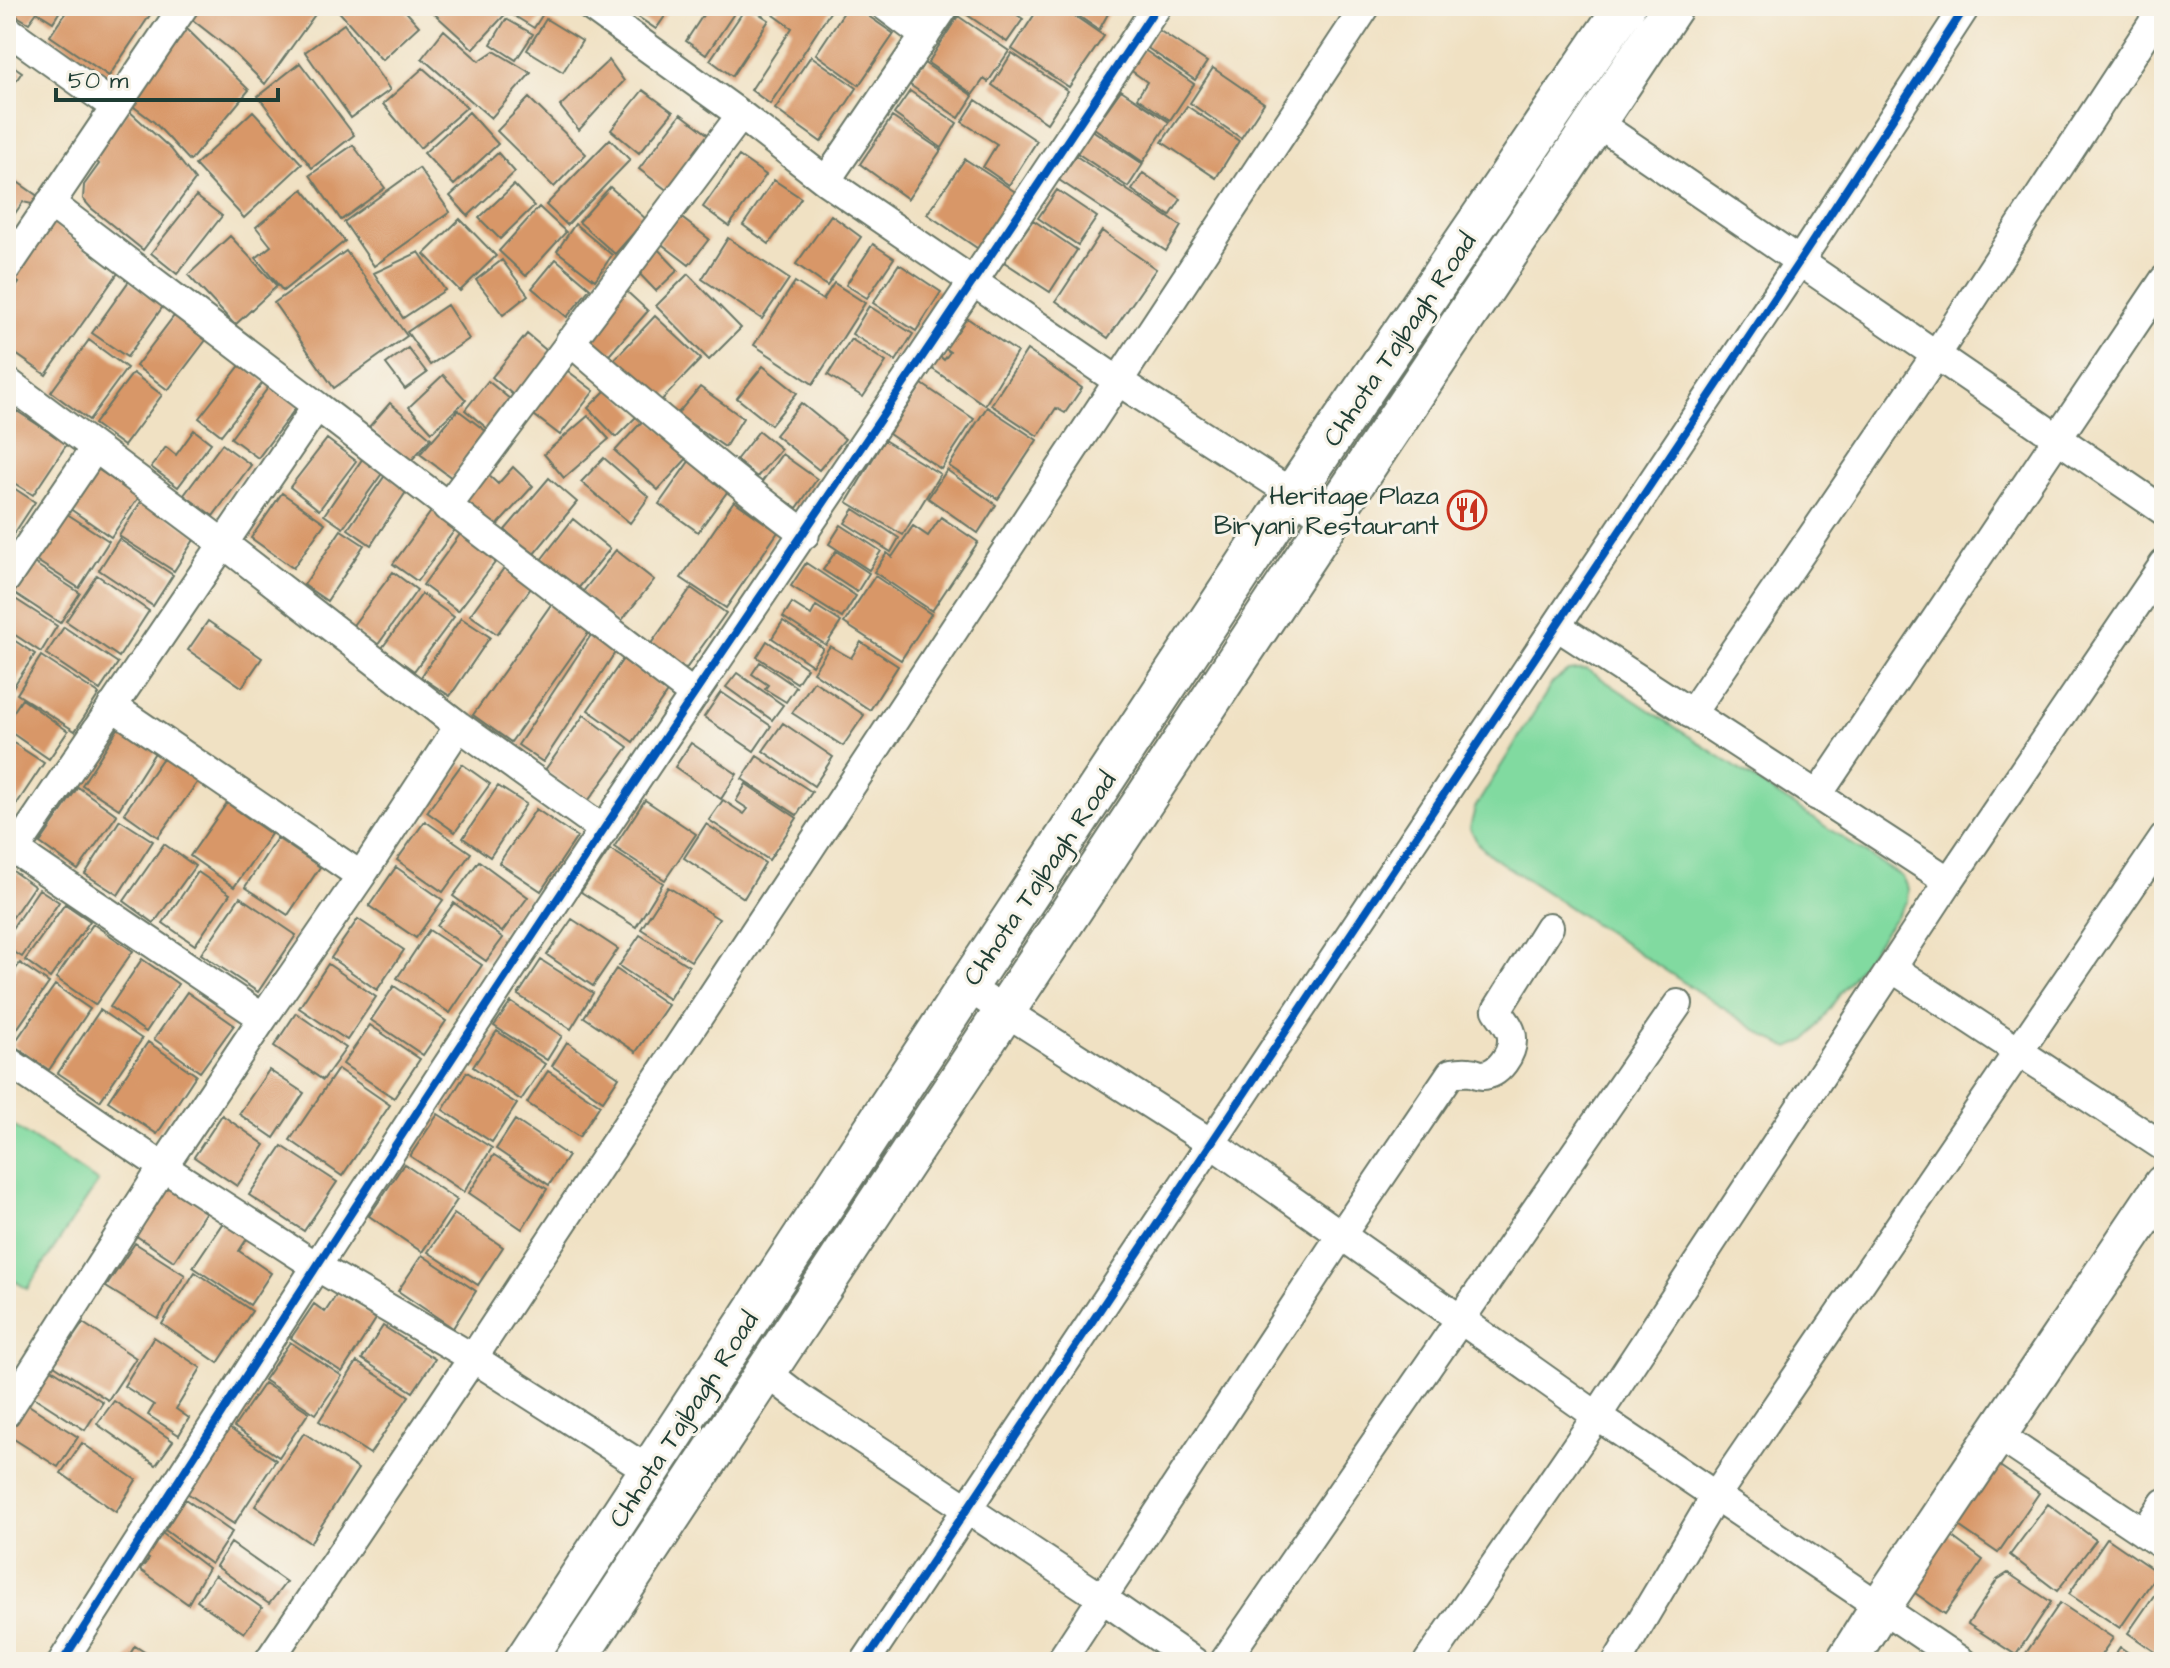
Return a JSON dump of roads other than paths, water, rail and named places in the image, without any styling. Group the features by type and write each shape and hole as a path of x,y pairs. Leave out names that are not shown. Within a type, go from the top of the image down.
{"main road":[{"name":"Chhota Tajbagh Road","path":"524,1662 1293,494 1625,6"},
{"path":"574,1662 1673,6"},
{"path":"1846,1662 2164,1185"}],"street":[{"path":"6,269 184,6"},
{"path":"590,6 826,181 1329,521"},
{"path":"885,6 925,36"},
{"path":"826,181 945,6"},
{"path":"62,1662 316,1266 604,830 1157,6"},
{"path":"268,1662 473,1358 1366,6"},
{"path":"865,1662 1557,626 1966,6"},
{"path":"1691,714 1936,355 2164,6"},
{"path":"6,29 115,107"},
{"path":"447,507 741,115"},
{"path":"1596,122 2164,511"},
{"path":"50,203 694,695"},
{"path":"1817,796 2164,280"},
{"path":"570,341 662,421 805,534"},
{"path":"6,381 224,544 459,726 604,830"},
{"path":"263,1018 10,847 112,706 317,406"},
{"path":"6,579 95,448"},
{"path":"1428,1662 1597,1416 1949,881 2164,564"},
{"path":"1557,626 1949,881"},
{"path":"112,706 361,876"},
{"path":"6,1413 163,1167 459,726"},
{"path":"1617,1662 1716,1495 2164,838"},
{"path":"1060,1662 1451,1073 1466,1071 1483,1075 1503,1064 1512,1038 1497,1010 1549,927"},
{"path":"1892,968 2164,1147"},
{"path":"967,987 1211,1143 1597,1416 1962,1662"},
{"path":"1224,1662 1678,1004"},
{"path":"6,1060 316,1266 473,1358 650,1471"},
{"path":"766,1372 800,1398 1194,1662"},
{"path":"1996,1434 2154,1539 2164,1503"}],"place":[{"name":"Heritage Plaza Biryani Restaurant","path":"1467,510"}]}
